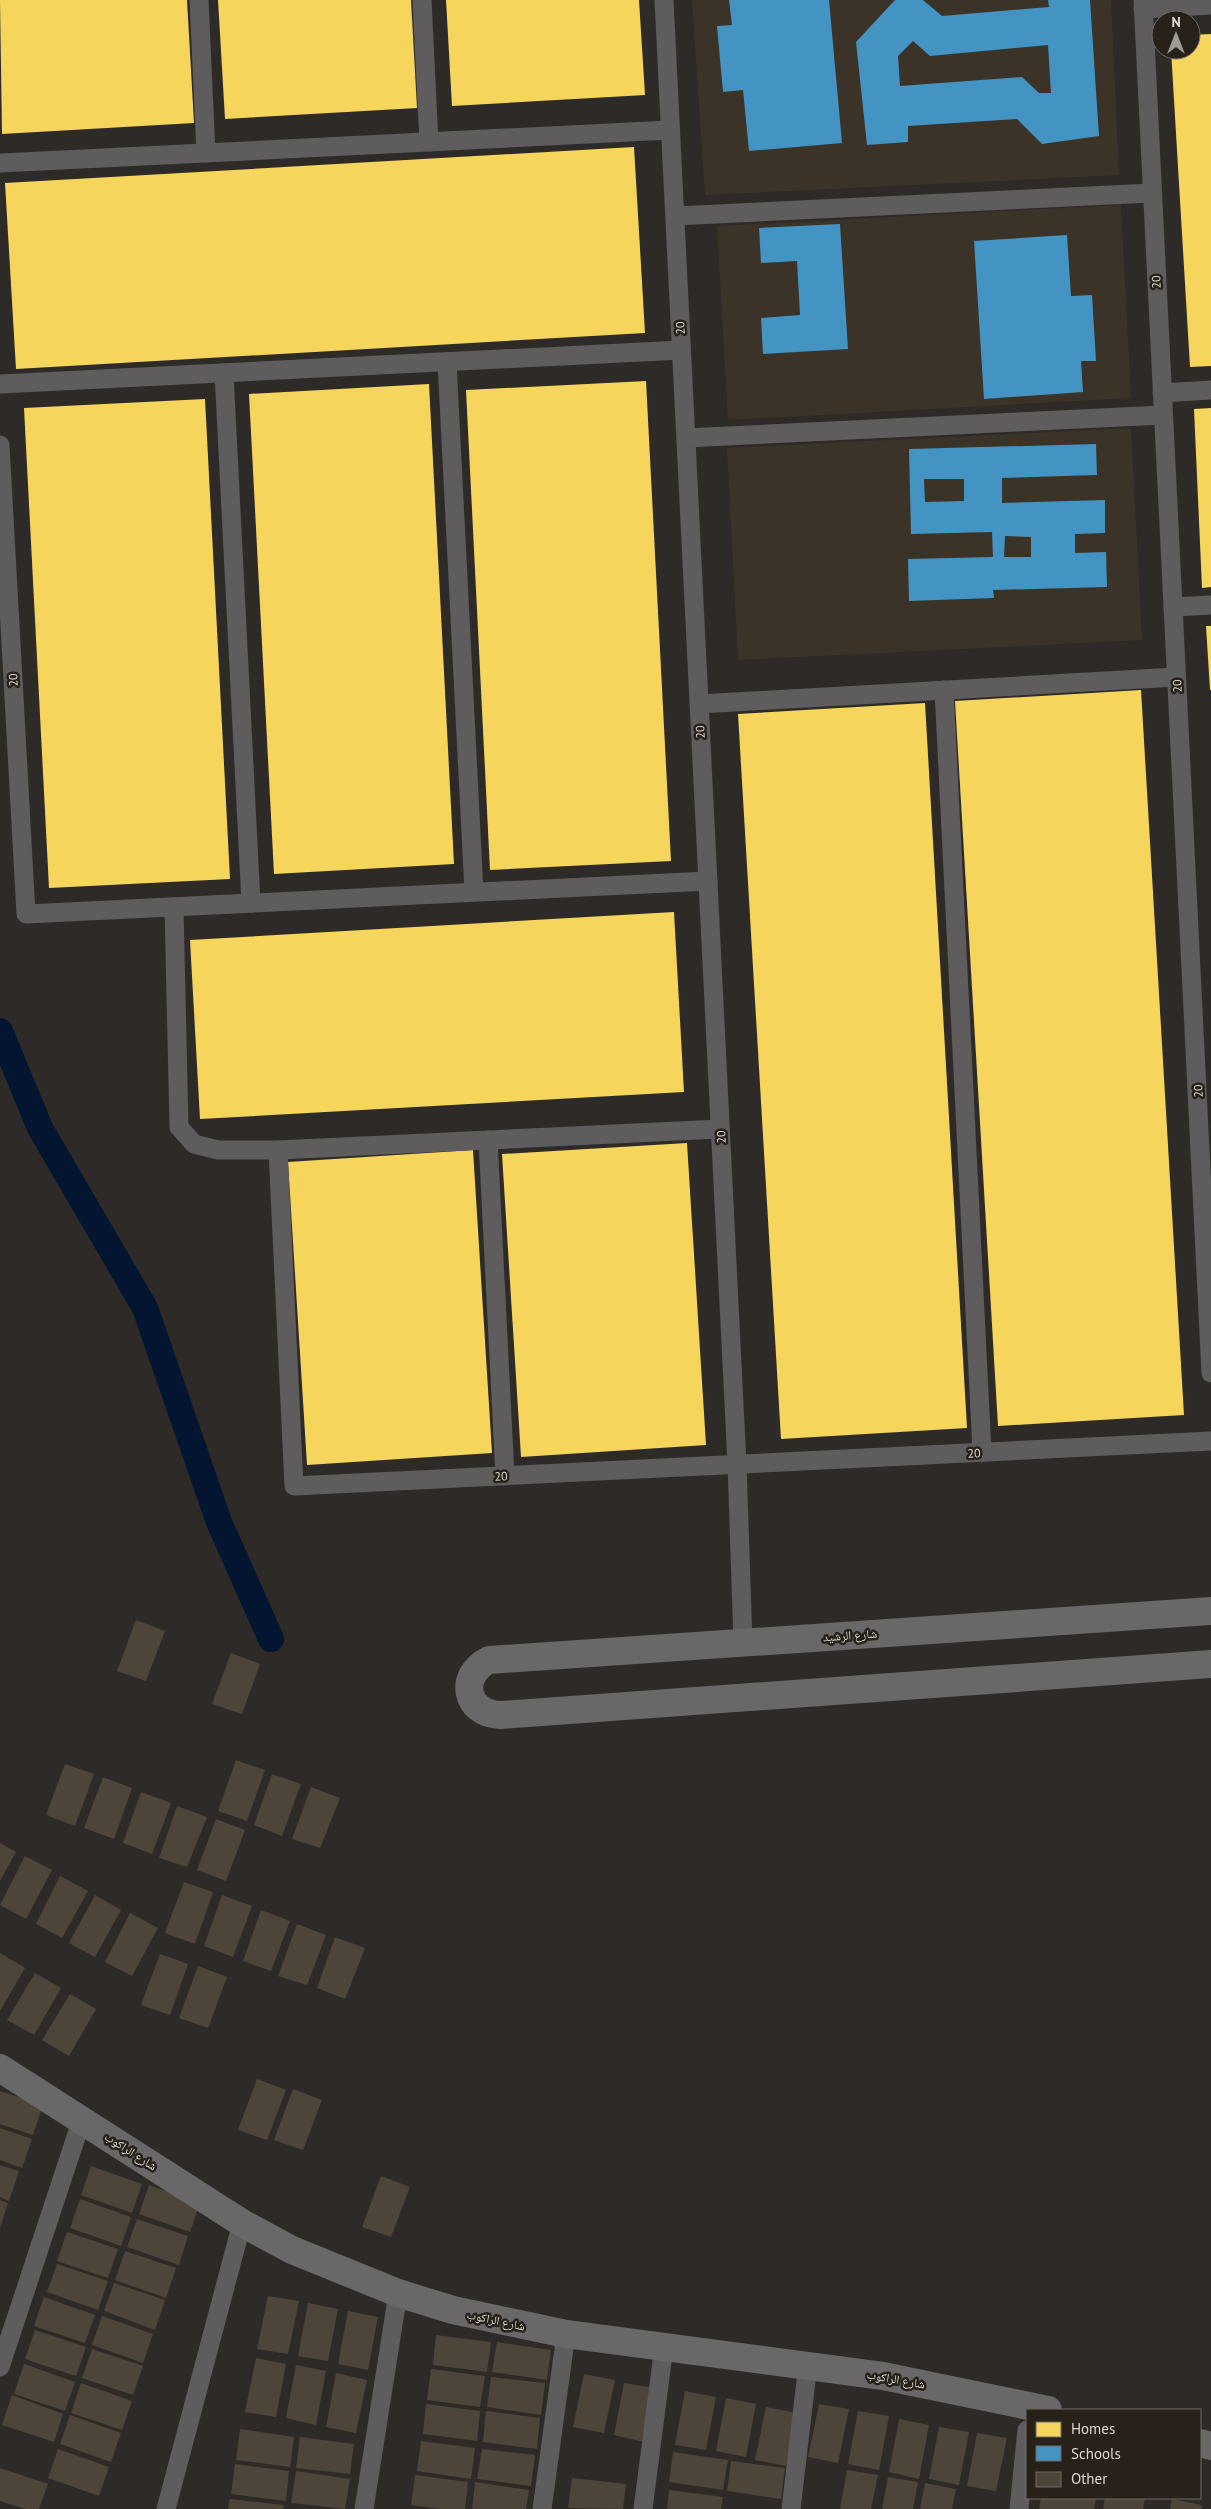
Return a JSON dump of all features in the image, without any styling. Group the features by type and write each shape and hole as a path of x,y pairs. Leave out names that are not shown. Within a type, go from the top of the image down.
{"street":[{"path":"199,0 206,153"},
{"path":"422,0 429,142"},
{"name":"20","path":"664,0 737,1464"},
{"path":"1143,4 1211,5"},
{"name":"20","path":"1143,4 1176,677 1209,1269 1211,1373"},
{"path":"0,163 670,130"},
{"path":"675,216 1152,193"},
{"path":"0,384 681,350"},
{"path":"447,362 474,892"},
{"path":"224,373 251,903"},
{"path":"1162,393 1211,390"},
{"path":"686,438 1163,415"},
{"name":"20","path":"0,445 26,914 174,907"},
{"path":"1173,607 1211,605"},
{"path":"699,704 1176,677"},
{"path":"944,690 982,1452"},
{"path":"708,881 174,907 179,1127 194,1144 218,1150 278,1150 720,1129"},
{"path":"488,1140 505,1476"},
{"name":"20","path":"278,1150 294,1486 1211,1441"},
{"path":"737,1464 743,1643"},
{"name":"شارع الرشيد","path":"1211,1611 489,1660 476,1669 470,1685 470,1693 477,1707 492,1715 500,1715 1211,1664"},
{"name":"شارع الراكوب","path":"0,2068 242,2223 292,2250 398,2294 472,2315 566,2334 808,2364 947,2388 1026,2412"},
{"path":"0,2367 82,2119"},
{"path":"166,2509 242,2223"},
{"path":"364,2509 398,2294"},
{"path":"542,2509 566,2334"},
{"path":"644,2509 664,2346"},
{"path":"791,2509 808,2364"},
{"path":"1019,2509 1026,2465"}],"shaded area":[{"path":"692,0 1111,0 1119,175 705,195"},
{"path":"1121,205 1131,398 728,420 717,226"},
{"path":"1131,428 1142,640 738,660 727,448"}],"building: Homes":[{"path":"0,0 187,0 194,123 2,134"},
{"path":"218,0 411,0 417,108 225,119"},
{"path":"446,0 639,0 645,95 452,106"},
{"path":"1201,34 1211,34 1211,366 1190,367 1172,60 1201,60"},
{"path":"634,147 645,333 16,369 5,183"},
{"path":"646,381 671,861 490,870 466,390"},
{"path":"429,384 454,864 274,874 249,394"},
{"path":"205,399 230,879 49,888 24,408"},
{"path":"1211,408 1211,587 1202,588 1194,409"},
{"path":"1206,626 1211,626 1211,690 1210,690"},
{"path":"1141,690 1184,1415 998,1426 955,701"},
{"path":"925,703 967,1428 781,1439 738,714"},
{"path":"674,912 684,1092 200,1119 190,940"},
{"path":"687,1143 706,1445 521,1457 502,1154"},
{"path":"473,1150 492,1453 307,1465 288,1162"}],"building: Schools":[{"path":"729,0 829,0 842,143 749,151 743,90 723,92 717,26 732,25"},
{"path":"895,0 923,0 942,16 1049,7 1048,0 1090,0 1099,136 1042,144 1017,119 908,126 908,142 867,145 856,42","holes":["913,41 930,56 1048,45 1051,93 1039,93 1022,77 900,86 898,56"]},
{"path":"840,224 848,349 763,354 761,318 800,315 797,261 761,263 759,228"},
{"path":"1067,235 1071,296 1092,295 1096,361 1081,361 1083,392 984,399 974,241"},
{"path":"1096,444 1097,475 1002,478 1002,503 1105,500 1105,533 1075,534 1075,553 1106,552 1107,587 993,590 994,598 909,601 908,559 993,557 992,532 911,534 909,449","holes":["924,479 964,479 964,501 925,502","1005,536 1031,537 1031,557 1004,557"]}],"building: Other":[{"path":"136,1620 165,1631 146,1681 117,1671"},
{"path":"231,1653 260,1664 242,1714 212,1704"},
{"path":"236,1760 265,1770 247,1821 218,1811"},
{"path":"65,1764 94,1774 75,1826 46,1815"},
{"path":"272,1774 301,1784 282,1836 254,1825"},
{"path":"103,1777 132,1788 114,1839 84,1828"},
{"path":"311,1787 340,1798 320,1848 292,1839"},
{"path":"141,1792 171,1803 152,1854 123,1843"},
{"path":"177,1806 207,1817 187,1867 159,1858"},
{"path":"216,1819 245,1830 226,1881 197,1870"},
{"path":"0,1843 16,1852 0,1881"},
{"path":"25,1856 52,1870 26,1919 0,1905"},
{"path":"60,1876 88,1891 62,1938 36,1924"},
{"path":"184,1882 213,1892 195,1944 165,1933"},
{"path":"95,1895 121,1910 95,1957 69,1943"},
{"path":"222,1895 252,1906 233,1957 204,1946"},
{"path":"261,1910 290,1921 271,1971 243,1961"},
{"path":"130,1913 158,1928 132,1976 105,1962"},
{"path":"297,1924 326,1935 307,1985 278,1976"},
{"path":"335,1937 365,1948 345,1999 317,1988"},
{"path":"0,1953 25,1968 0,2011"},
{"path":"160,1954 188,1964 170,2015 141,2005"},
{"path":"198,1966 227,1977 208,2028 179,2018"},
{"path":"35,1973 61,1988 34,2035 7,2020"},
{"path":"70,1994 96,2009 69,2056 42,2040"},
{"path":"257,2079 286,2090 267,2140 238,2130"},
{"path":"293,2089 322,2100 303,2150 274,2140"},
{"path":"0,2091 43,2105 33,2135 0,2124"},
{"path":"0,2128 32,2139 22,2168 0,2160"},
{"path":"0,2165 19,2171 9,2201 0,2197"},
{"path":"91,2166 142,2184 132,2213 81,2195"},
{"path":"381,2176 410,2187 391,2237 362,2227"},
{"path":"149,2185 200,2203 190,2232 139,2214"},
{"path":"80,2199 131,2217 121,2246 70,2228"},
{"path":"0,2200 8,2203 0,2228"},
{"path":"137,2219 188,2236 179,2265 127,2247"},
{"path":"67,2232 118,2249 108,2278 57,2261"},
{"path":"125,2251 176,2268 166,2298 115,2280"},
{"path":"57,2264 108,2281 98,2310 47,2292"},
{"path":"114,2283 165,2300 155,2330 104,2311"},
{"path":"268,2296 299,2301 288,2354 257,2349"},
{"path":"44,2297 95,2315 85,2343 34,2326"},
{"path":"308,2303 338,2309 328,2361 298,2356"},
{"path":"348,2311 378,2317 368,2370 338,2364"},
{"path":"102,2316 153,2334 143,2363 92,2345"},
{"path":"35,2330 86,2347 76,2376 25,2359"},
{"path":"436,2335 491,2342 487,2372 433,2365"},
{"path":"497,2342 551,2350 547,2380 492,2372"},
{"path":"92,2349 143,2366 133,2395 82,2378"},
{"path":"256,2358 286,2364 276,2417 245,2412"},
{"path":"24,2364 75,2382 65,2411 14,2394"},
{"path":"296,2365 326,2371 316,2425 286,2418"},
{"path":"431,2369 485,2376 480,2407 427,2400"},
{"path":"336,2373 367,2380 356,2433 326,2427"},
{"path":"584,2374 615,2380 604,2433 573,2427"},
{"path":"491,2377 545,2383 541,2415 487,2407"},
{"path":"81,2383 132,2401 122,2430 71,2413"},
{"path":"624,2383 654,2388 644,2442 614,2435"},
{"path":"685,2391 716,2397 706,2450 675,2445"},
{"path":"12,2395 63,2414 54,2442 2,2425"},
{"path":"726,2398 756,2404 746,2457 716,2451"},
{"path":"426,2404 480,2411 477,2441 423,2434"},
{"path":"819,2404 849,2409 838,2463 808,2457"},
{"path":"766,2407 797,2413 786,2466 755,2460"},
{"path":"486,2411 540,2418 537,2449 483,2442"},
{"path":"858,2411 889,2416 879,2470 848,2464"},
{"path":"70,2415 121,2433 111,2462 60,2444"},
{"path":"899,2419 929,2425 919,2479 889,2472"},
{"path":"939,2427 969,2432 959,2485 929,2479"},
{"path":"240,2429 294,2437 290,2467 236,2460"},
{"path":"977,2433 1007,2438 996,2491 967,2486"},
{"path":"300,2437 354,2444 350,2474 296,2468"},
{"path":"421,2441 475,2448 471,2479 417,2471"},
{"path":"58,2449 109,2467 99,2496 48,2478"},
{"path":"482,2449 535,2455 531,2486 477,2479"},
{"path":"673,2452 728,2460 723,2490 669,2482"},
{"path":"731,2461 785,2468 781,2499 727,2491"},
{"path":"235,2464 289,2471 286,2501 231,2494"},
{"path":"0,2468 48,2484 39,2509 25,2509 0,2501"},
{"path":"847,2470 878,2475 871,2509 840,2509"},
{"path":"296,2471 350,2479 345,2509 291,2503"},
{"path":"415,2475 468,2482 465,2509 440,2509 411,2505"},
{"path":"888,2477 918,2482 913,2509 882,2509"},
{"path":"572,2478 626,2484 623,2509 568,2508"},
{"path":"475,2482 529,2490 526,2509 472,2509"},
{"path":"925,2483 956,2489 952,2509 920,2509"},
{"path":"669,2490 723,2497 721,2509 667,2509"},
{"path":"230,2499 284,2505 283,2509 228,2509"},
{"path":"1041,2499 1096,2499 1094,2509 1039,2509"},
{"path":"1105,2499 1145,2499 1143,2509 1103,2509"},
{"path":"1172,2499 1202,2505 1201,2509 1170,2509"}],"waterway":[{"path":"0,1031 40,1128 145,1308 219,1522 271,1639"}]}
